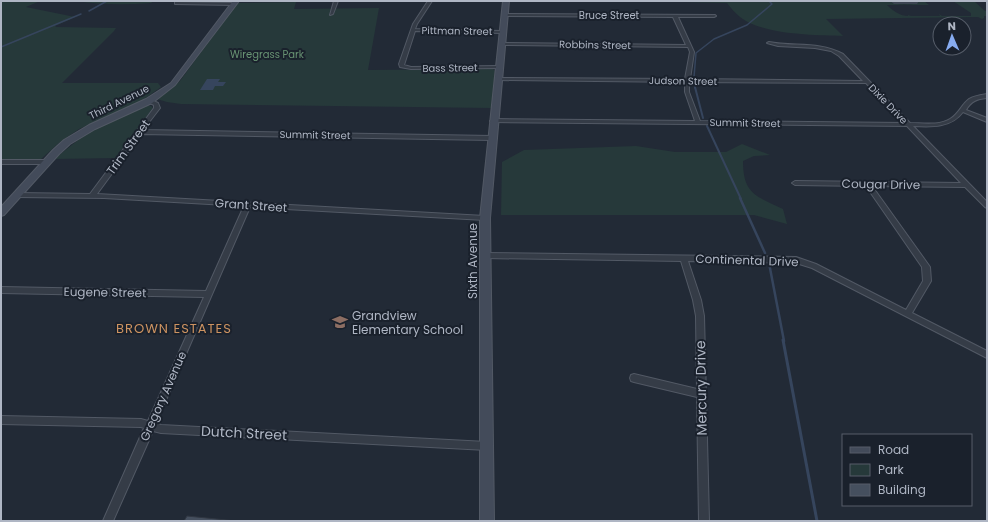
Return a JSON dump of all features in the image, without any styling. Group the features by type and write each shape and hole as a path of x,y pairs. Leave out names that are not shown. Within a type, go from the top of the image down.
{"street":[{"path":"331,14 336,1"},
{"path":"413,30 430,1"},
{"name":"Sixth Avenue","path":"487,521 485,218 498,67 506,1"},
{"path":"176,3 234,3"},
{"name":"Third Avenue","path":"1,213 61,147 73,137 149,100 176,82 234,3"},
{"name":"Bruce Street","path":"504,15 714,16"},
{"path":"675,16 692,52 686,81 689,100 698,123"},
{"name":"Pittman Street","path":"413,30 502,32"},
{"name":"Bass Street","path":"413,30 401,64 402,66 411,68 498,67"},
{"name":"Dixie Drive","path":"769,43 779,46 818,47 833,50 841,55 987,206"},
{"name":"Robbins Street","path":"501,44 690,46"},
{"name":"Judson Street","path":"498,79 868,82"},
{"name":"Summit Street","path":"493,121 909,125 943,124 955,118 970,101 987,96"},
{"name":"Trim Street","path":"92,196 157,108 156,104 149,100"},
{"path":"962,110 987,120"},
{"name":"Summit Street","path":"139,132 492,138"},
{"path":"1,162 47,162"},
{"name":"Cougar Drive","path":"795,183 967,185"},
{"path":"868,184 926,267 927,281 908,314"},
{"name":"Grant Street","path":"17,195 92,196 485,218"},
{"name":"Gregory Avenue","path":"108,521 248,205"},
{"name":"Continental Drive","path":"485,255 790,259 814,266 987,355"},
{"name":"Mercury Drive","path":"684,258 697,300 700,316 704,521"},
{"name":"Eugene Street","path":"1,290 208,294"},
{"path":"634,378 702,394"},
{"name":"Dutch Street","path":"1,420 141,423 161,429 487,446"}],"green space":[{"path":"1,1 40,1 26,7 75,17 55,26 56,27 116,28 62,83 158,83 161,87 140,102 79,129 59,143 41,159 1,159"},
{"path":"76,1 154,1 151,3 123,4"},
{"path":"639,1 890,1 895,4 916,4 914,1 924,1 929,5 887,5 897,13 905,16 932,16 932,18 826,19 843,36 789,33 775,31 750,23 740,17 727,3"},
{"path":"953,1 974,1 985,11 987,11 987,16 984,16 984,18 982,19 978,17 972,17 971,13"},
{"name":"Wiregrass Park","path":"296,2 294,9 379,8 368,70 493,69 495,71 491,108 181,104 157,99 180,81 237,3"},
{"path":"144,106 151,106 153,108 115,158 54,159 82,137 101,125"},
{"path":"742,144 770,155 754,156 743,161 745,181 758,197 783,209 787,224 754,215 501,215 502,162 524,150 636,146 675,152 726,152"}],"water":[{"path":"207,79 220,79 218,82 226,82 223,86 215,86 213,90 200,90"}],"building":[{"path":"187,516 236,521 184,521"}],"waterway":[{"path":"89,11 107,1"},
{"path":"694,77 696,53 714,39 747,25 772,4 769,1"},
{"path":"1,47 81,14"},
{"path":"695,87 703,118"},
{"path":"707,126 741,199"},
{"path":"740,198 765,253"},
{"path":"769,263 784,341"},
{"path":"783,340 817,521"}],"place":[{"name":"Grandview Elementary School","path":"340,322"}],"district":[{"name":"BROWN ESTATES","path":"174,328"}]}
